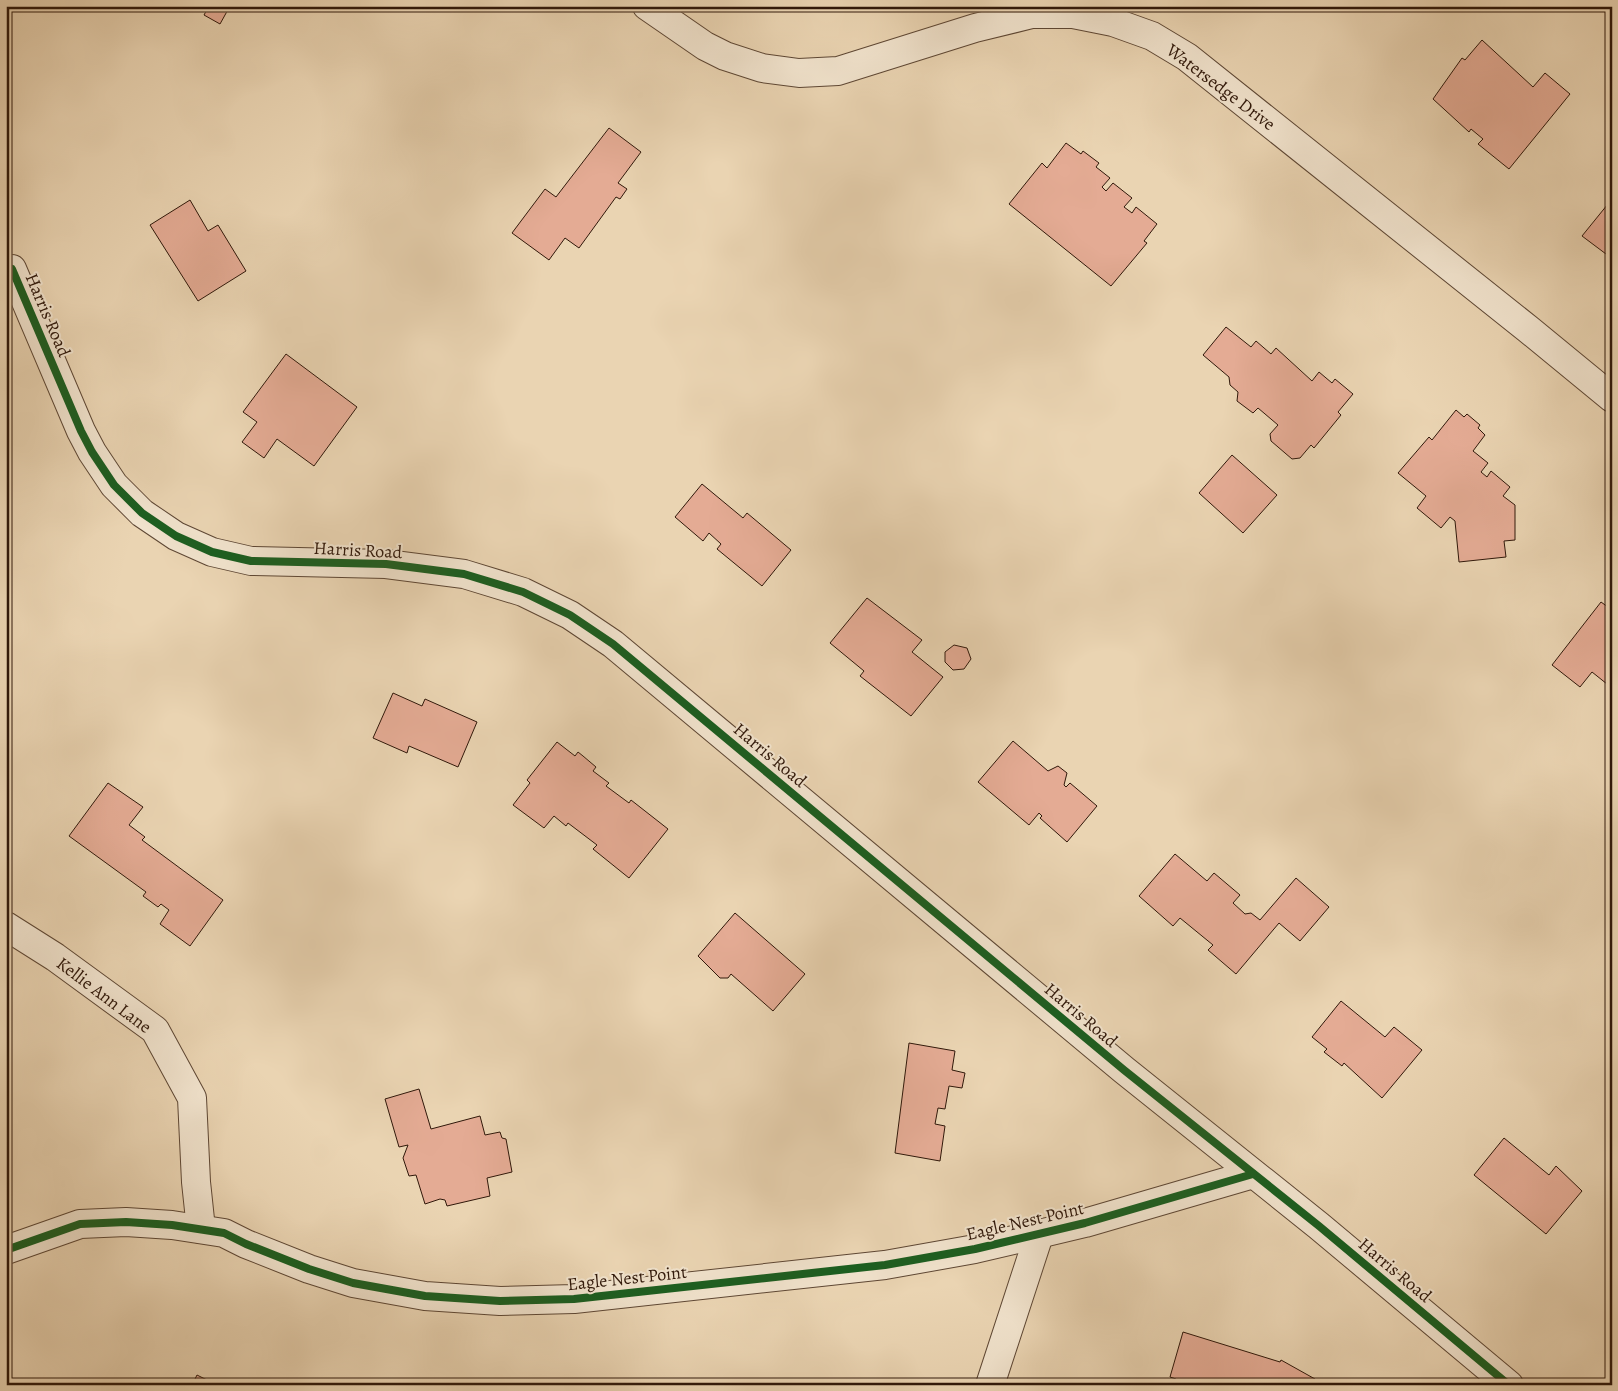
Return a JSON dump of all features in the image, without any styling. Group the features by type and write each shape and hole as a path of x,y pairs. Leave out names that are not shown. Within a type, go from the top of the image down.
{"street":[{"name":"Watersedge Drive","path":"647,6 705,46 725,56 762,68 800,74 838,71 976,28 1032,14 1081,16 1114,22 1152,36 1188,57 1612,398"},
{"name":"Harris Road","path":"12,269 81,431 92,452 114,485 142,513 176,536 212,552 251,561 386,564 464,574 523,592 570,615 613,644 1116,1064 1319,1226 1509,1385"},
{"name":"Kellie Ann Lane","path":"6,926 54,957 154,1030 192,1098 196,1182 201,1229"},
{"name":"Eagle Nest Point","path":"6,1250 80,1224 149,1223 224,1233 246,1244 309,1269 353,1283 426,1296 500,1302 574,1299 886,1264 975,1249 1086,1223 1254,1174"},
{"path":"990,1385 1038,1235"}],"building":[{"path":"209,6 230,6 220,24 204,15"},
{"path":"1482,40 1533,87 1545,73 1570,94 1509,169 1478,144 1483,139 1471,129 1469,132 1433,99 1462,58 1465,60"},
{"path":"609,128 641,152 618,183 627,189 620,199 616,197 579,248 565,238 549,260 512,233 545,189 556,197"},
{"path":"1066,143 1081,154 1083,151 1099,163 1096,167 1110,178 1102,187 1106,191 1113,183 1132,198 1124,207 1132,213 1136,207 1157,224 1144,241 1147,243 1111,286 1009,204 1042,163 1047,168"},
{"path":"1612,199 1612,248 1606,254 1582,236"},
{"path":"190,200 208,231 218,225 246,271 198,301 150,225"},
{"path":"1226,327 1251,347 1256,341 1271,354 1276,348 1312,381 1319,372 1332,383 1335,379 1353,394 1338,412 1341,415 1314,448 1311,445 1300,458 1292,459 1271,441 1270,434 1278,425 1258,408 1253,413 1237,401 1238,392 1230,385 1229,377 1203,355"},
{"path":"286,354 357,407 314,466 277,439 264,458 242,442 257,422 243,412"},
{"path":"1456,410 1464,417 1467,414 1480,425 1478,428 1485,435 1473,451 1488,463 1481,472 1487,477 1491,471 1510,487 1503,496 1515,505 1515,540 1504,541 1506,557 1459,562 1455,521 1450,517 1441,528 1417,508 1426,496 1398,473 1429,437 1432,440"},
{"path":"1232,455 1277,495 1243,533 1199,493"},
{"path":"702,484 743,518 747,513 791,550 762,586 717,549 721,544 709,533 703,541 675,517"},
{"path":"867,598 922,640 912,652 943,677 911,716 860,676 864,671 830,643"},
{"path":"1601,602 1612,610 1612,688 1592,672 1580,687 1552,665"},
{"path":"954,645 967,648 971,659 964,669 953,670 945,662 945,652"},
{"path":"393,693 422,706 425,699 477,722 458,767 409,746 407,753 373,738"},
{"path":"1013,741 1048,771 1058,766 1067,773 1064,785 1066,787 1070,783 1097,806 1067,842 1040,818 1042,816 1039,813 1029,825 978,782"},
{"path":"557,742 575,756 578,752 596,767 593,771 609,783 606,786 629,803 631,800 668,829 629,878 593,849 597,845 568,823 566,826 554,816 544,828 513,805 530,783 527,780"},
{"path":"108,783 143,807 129,825 145,837 142,840 223,900 190,946 160,924 169,910 161,904 158,907 143,896 146,892 69,836"},
{"path":"1175,854 1207,881 1214,873 1240,895 1233,903 1245,914 1251,913 1260,920 1296,878 1329,907 1300,941 1279,923 1236,974 1208,950 1213,945 1180,918 1173,926 1139,896"},
{"path":"735,913 805,974 773,1011 731,974 728,978 720,978 698,956"},
{"path":"1341,1001 1385,1037 1394,1027 1422,1050 1382,1098 1344,1063 1342,1066 1324,1052 1327,1049 1312,1037"},
{"path":"909,1043 955,1051 952,1070 965,1073 962,1088 949,1086 945,1109 938,1108 935,1124 945,1126 940,1161 895,1153"},
{"path":"419,1089 431,1129 480,1116 485,1135 500,1132 502,1138 506,1139 512,1172 487,1178 490,1196 447,1206 445,1200 440,1199 425,1204 416,1175 409,1176 403,1158 408,1145 399,1147 385,1099"},
{"path":"1504,1138 1549,1175 1556,1166 1582,1191 1546,1234 1474,1175"},
{"path":"1183,1332 1280,1362 1281,1360 1315,1379 1312,1385 1209,1385 1203,1383 1202,1385 1174,1385 1176,1379 1170,1377"},
{"path":"197,1375 217,1385 192,1385"}],"cycle path":[{"path":"12,269 81,431 92,452 114,485 142,513 176,536 212,552 251,561 386,564 464,574 523,592 570,615 613,644 1124,1070 1319,1226 1509,1385"},
{"path":"6,1250 80,1224 126,1222 172,1225 224,1233 246,1244 309,1269 353,1283 425,1296 500,1301 574,1299 885,1265 975,1249 1085,1223 1253,1174"}]}
